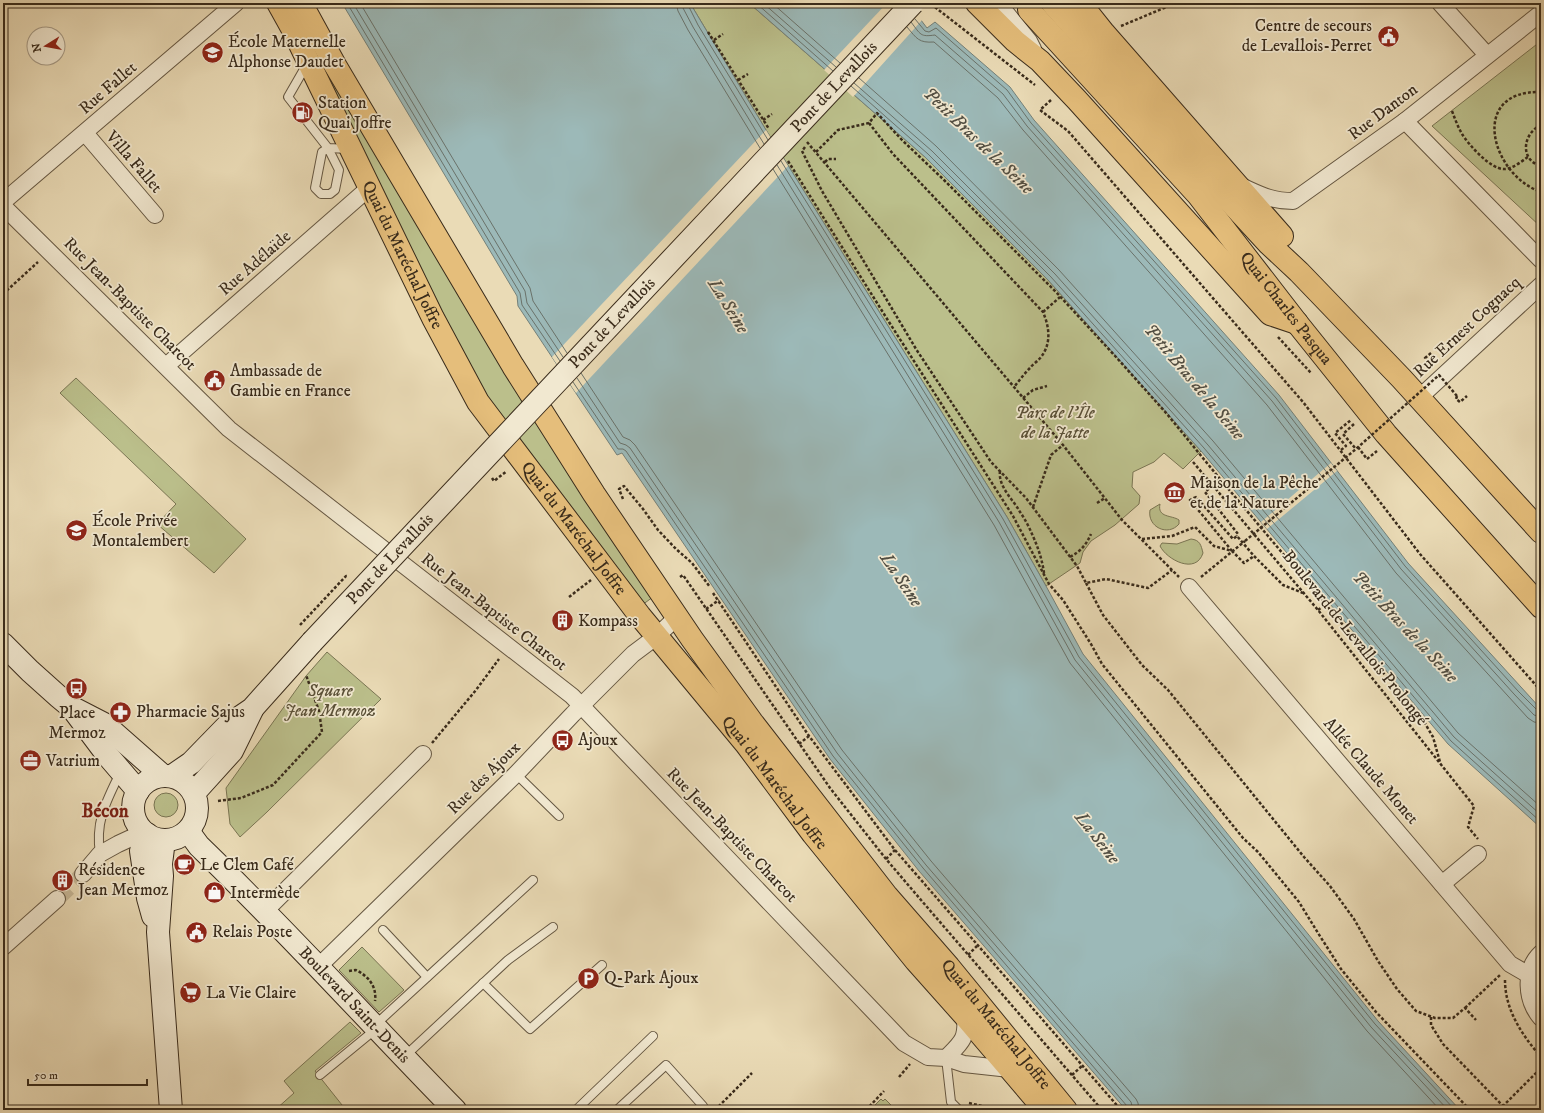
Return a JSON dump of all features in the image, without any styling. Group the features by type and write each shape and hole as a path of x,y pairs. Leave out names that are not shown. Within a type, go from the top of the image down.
{"main road":[{"name":"Quai du Maréchal Joffre","path":"278,3 293,30 433,318 478,402 657,636 746,744 813,834 911,956 965,1016 1045,1110"},
{"name":"Quai du Maréchal Joffre","path":"301,3 335,65 513,366 594,494 677,617 752,722 847,846 887,896 950,967 1066,1110"},
{"name":"Pont de Levallois","path":"252,709 312,642 913,3"},
{"path":"976,3 1015,41 1040,60 1270,314 1297,323"},
{"name":"Quai Charles Pasqua","path":"1052,3 1269,244 1299,272 1401,378 1541,532"},
{"path":"1080,3 1104,33 1293,249 1299,272"},
{"name":"Quai Charles Pasqua","path":"1029,10 1198,195 1297,323 1386,434 1541,607"},
{"path":"3,644 30,671 71,706 104,724 167,775 181,779 189,786 194,793 197,802 198,813 188,832 177,838 152,836 138,825 134,817 134,799 138,791 152,778 167,775 191,763 227,726 252,709"},
{"path":"71,706 121,772 138,791"},
{"path":"194,793 232,751 252,709"},
{"name":"Boulevard Saint-Denis","path":"188,832 199,846 318,967 361,1008 375,1027 455,1110"},
{"path":"152,836 141,851 142,866 148,898 158,932 171,1110"}],"street":[{"name":"Rue Fallet","path":"3,202 236,3"},
{"path":"998,3 1029,41 1040,60"},
{"path":"1440,3 1487,54"},
{"name":"Rue Danton","path":"1236,184 1269,199 1293,201 1405,121 1541,12"},
{"path":"1405,121 1541,260"},
{"name":"Villa Fallet","path":"85,133 155,215"},
{"name":"Rue Adélaïde","path":"166,366 370,187"},
{"name":"Rue Jean-Baptiste Charcot","path":"3,206 229,430 572,696 904,1043 928,1057 946,1058 964,1064 1010,1069"},
{"name":"Rue Ernest Cognacq","path":"1419,398 1541,285"},
{"name":"Allée Claude Monet","path":"1189,587 1442,884 1508,966 1529,975"},
{"name":"Rue des Ajoux","path":"318,967 516,774 581,706 634,654 657,636 677,617"},
{"path":"264,912 423,754"},
{"path":"83,874 100,854 118,844 152,836"},
{"path":"1442,884 1478,854"},
{"path":"3,947 56,899"},
{"path":"1541,953 1537,957 1529,975 1529,995 1532,1004 1541,1018"},
{"path":"946,1058 962,1041 966,1030 965,1016"}],"lane":[{"path":"308,61 288,96 328,148 339,170 336,190 330,194 321,194 315,188 322,152 328,148 351,149"},
{"path":"100,854 98,840 99,823 106,800 121,772"},
{"path":"516,774 559,816"},
{"path":"320,1075 375,1027 533,880"},
{"path":"404,1058 508,960 553,927"},
{"path":"383,930 427,977"},
{"path":"483,983 530,1029 602,965"},
{"path":"576,1110 653,1036"},
{"path":"946,1058 951,1102 959,1110"},
{"path":"617,1110 666,1065 703,1106"}],"path":[{"path":"724,3 727,7"},
{"path":"930,3 1041,89"},
{"path":"1104,33 1176,3"},
{"path":"708,32 770,132"},
{"path":"714,40 723,34"},
{"path":"1537,44 1541,49"},
{"path":"738,80 748,74"},
{"path":"1541,92 1527,92 1511,97 1504,103 1497,117 1494,129 1496,144 1504,160 1524,182 1541,192"},
{"path":"1047,94 1053,99 1040,110 1068,131 1304,402 1420,554 1541,691"},
{"path":"1452,111 1463,135 1482,158 1495,168 1504,170 1510,168 1528,156"},
{"path":"763,120 772,114"},
{"path":"816,152 838,130 869,123 877,114 1060,297 1167,414 1423,720 1432,737 1440,762"},
{"path":"869,123 899,160 1043,312 1048,323 1049,335 1047,346 1042,356 1029,368 1014,387"},
{"path":"1541,125 1527,137 1526,144 1528,156 1532,162 1541,166"},
{"path":"1467,396 1460,402 1456,399 1457,396 1439,375 1357,448 1189,587 1122,520 1063,445 808,142 802,152 822,191 916,349 991,462 1026,498 1070,556 1103,615 1142,665 1168,690 1304,857 1330,886 1354,919 1396,989 1416,1011 1435,1018 1453,1018 1508,966"},
{"path":"787,158 889,322 1013,516 1049,584 1063,600 1092,644 1102,664 1243,838 1258,852 1299,902 1342,969 1376,1012 1470,1110"},
{"path":"825,162 828,159 836,159"},
{"path":"3,294 49,252"},
{"path":"1043,312 1060,297"},
{"path":"1023,398 1032,390 1047,386"},
{"path":"1341,450 1346,446 1335,433 1352,419"},
{"path":"1356,423 1343,434 1367,459 1379,449"},
{"path":"1033,508 1051,455 1063,445"},
{"name":"Boulevard de Levallois Prolongé","path":"1193,462 1318,610 1474,806 1468,827 1476,836"},
{"path":"1000,471 999,479 1002,485 1020,512 1032,534 1041,557 1044,575"},
{"path":"1220,479 1205,492 1238,534 1237,536 1244,542 1254,556 1283,585 1304,594"},
{"path":"624,499 619,489 624,486 643,508 658,530 692,563 710,587"},
{"path":"1237,536 1233,539 1196,497 1190,500 1244,564 1254,556"},
{"path":"1097,503 1105,498"},
{"path":"1141,539 1172,536 1195,527 1214,546 1232,551"},
{"path":"1070,556 1084,548 1091,534"},
{"path":"569,597 605,568"},
{"path":"1086,583 1106,579 1148,588 1172,570"},
{"path":"680,577 683,575 830,788 886,859 1102,1110"},
{"path":"713,593 809,736 896,850 977,946 1121,1110"},
{"path":"706,609 719,600"},
{"path":"1318,610 1326,604"},
{"path":"423,754 476,690 508,646"},
{"path":"218,801 241,798 273,785 322,732 320,711 304,673"},
{"path":"799,744 809,736"},
{"path":"886,859 896,850"},
{"path":"968,955 977,946"},
{"path":"1508,966 1505,987 1510,1010 1518,1027 1541,1057"},
{"path":"345,972 356,970 365,975 372,984 376,993 361,1008"},
{"path":"1465,1008 1476,1020"},
{"path":"1430,1017 1431,1025 1443,1044 1503,1106"},
{"path":"1072,1075 1083,1065"},
{"path":"1499,1110 1541,1068"},
{"path":"715,1110 752,1073"},
{"path":"866,1110 884,1092"},
{"path":"965,1102 1000,1110"}],"green space":[{"name":"Parc de l'Île de la Jatte","path":"690,3 750,4 925,157 1048,280 1201,451 1183,469 1164,453 1154,462 1133,472 1132,487 1140,496 1139,504 1115,525 1091,541 1083,552 1080,563 1046,586 1007,517 766,130"},
{"path":"1541,41 1541,227 1432,126"},
{"path":"318,55 653,597 642,605 485,397 313,59"},
{"path":"76,378 246,539 214,573 157,524 176,504 60,393"},
{"path":"1160,504 1160,509 1163,514 1179,520 1179,524 1174,528 1164,530 1155,525 1152,521 1150,510"},
{"path":"1191,539 1200,543 1203,553 1199,560 1194,563 1188,564 1175,560 1160,546 1162,543 1177,544"},
{"name":"Square Jean Mermoz","path":"327,652 381,699 240,837 230,824 226,788 306,676"},
{"path":"166,793 175,796 178,805 175,814 166,817 157,814 154,805 157,796"},
{"path":"362,947 404,990 379,1012 339,970"},
{"path":"350,1022 361,1033 315,1071 346,1110 275,1110 294,1093 284,1081"},
{"path":"881,1099 883,1101 885,1099 896,1110 870,1110"}],"water":[{"name":"La Seine","path":"342,3 690,3 766,130 1007,517 1083,654 1378,1021 1460,1110 1126,1110 919,871 830,759 622,453 617,455 518,306 517,296"},
{"name":"Petit Bras de la Seine","path":"749,3 908,3 927,28 935,22 1010,87 1034,120 1279,395 1408,563 1541,709 1541,828 1448,744 1201,451 1048,280 925,157"}],"pier":[{"path":"887,3 911,3 923,19 853,97 824,70"},
{"path":"766,130 788,166 576,393 552,357"},
{"path":"1331,463 1337,471 1267,529 1261,522"}],"tunnel":[{"path":"57,899 83,874"}],"place":[{"name":"Centre de secours de Levallois-Perret","path":"1388,36"},
{"name":"École Maternelle Alphonse Daudet","path":"213,52"},
{"name":"Station Quai Joffre","path":"302,113"},
{"name":"Ambassade de Gambie en France","path":"215,381"},
{"name":"Maison de la Pêche et de la Nature","path":"1174,493"},
{"name":"École Privée Montalembert","path":"77,531"},
{"name":"Kompass","path":"563,621"},
{"name":"Place Mermoz","path":"77,689"},
{"name":"Pharmacie Sajus","path":"121,712"},
{"name":"Ajoux","path":"562,740"},
{"name":"Vatrium","path":"30,761"},
{"name":"Le Clem Café","path":"184,865"},
{"name":"Résidence Jean Mermoz","path":"63,880"},
{"name":"Intermède","path":"214,893"},
{"name":"Relais Poste","path":"196,932"},
{"name":"Q-Park Ajoux","path":"588,978"},
{"name":"La Vie Claire","path":"190,993"}],"district":[{"name":"Bécon","path":"105,811"}]}
